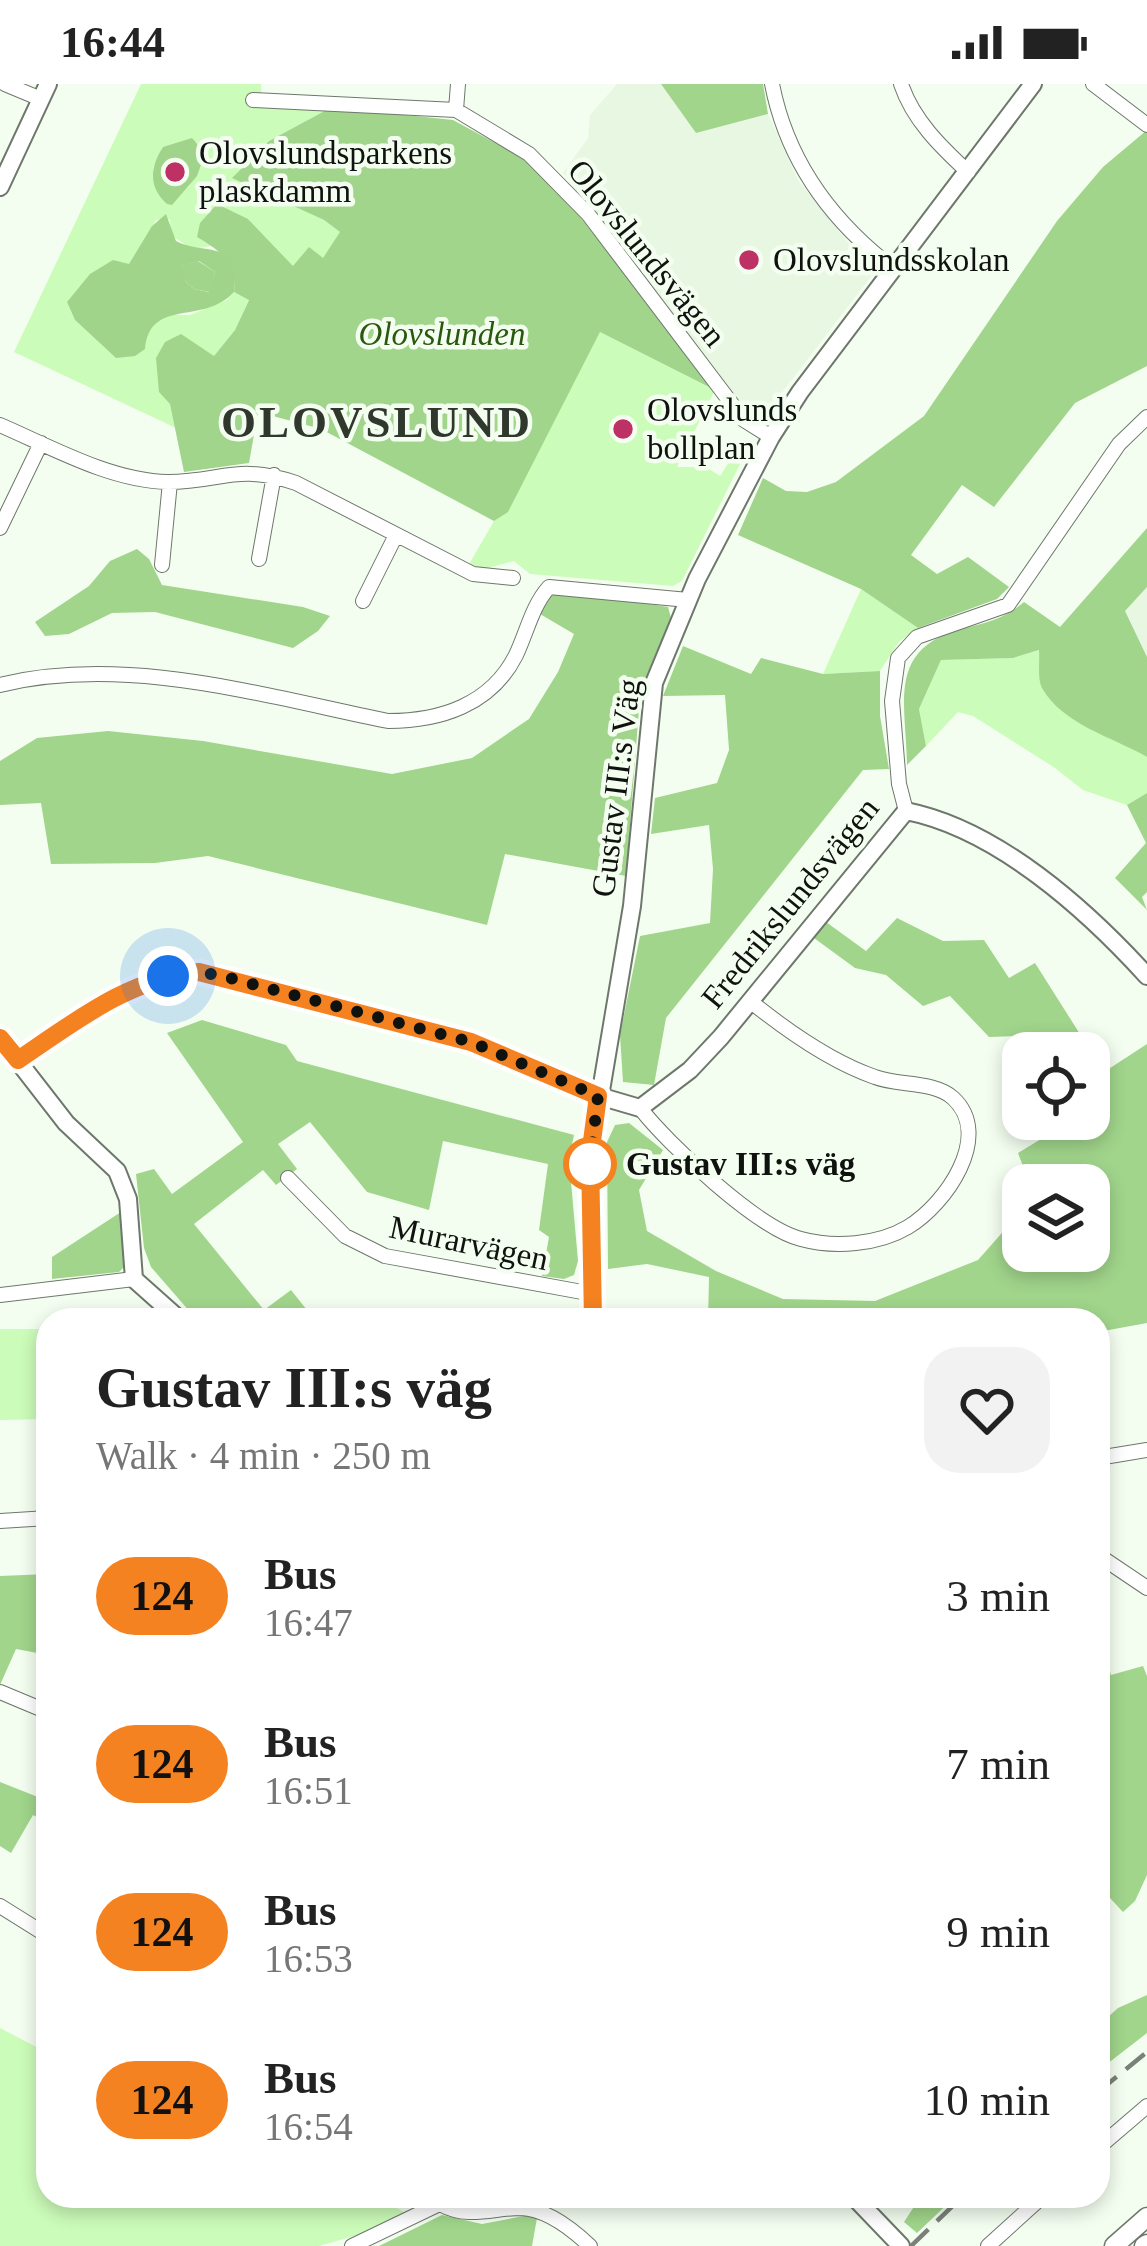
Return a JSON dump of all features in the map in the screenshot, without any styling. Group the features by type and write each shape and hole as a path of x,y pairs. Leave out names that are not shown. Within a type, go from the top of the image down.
{"main road":[{"path":"1114,2246 1147,2217"}],"street":[{"path":"0,188 45,92 4,84"},
{"path":"456,110 458,84"},
{"path":"772,84 790,144 806,176 858,242 894,268"},
{"path":"901,84 938,144 968,172"},
{"name":"Gustav III:s Väg","path":"593,1308 590,1156 632,906 655,683 688,600 771,437 1033,84"},
{"path":"1093,84 1147,125"},
{"name":"Olovslundsvägen","path":"254,100 456,110 529,154 560,181 744,420 771,437"},
{"name":"Fredrikslundsvägen","path":"640,1108 690,1070 906,811 892,701 898,658 917,637 1008,605 1119,445 1147,417"},
{"path":"0,424 132,478 170,482 235,471 274,476 473,574 513,578"},
{"path":"0,528 41,443"},
{"path":"260,559 274,476"},
{"path":"162,566 170,482"},
{"path":"363,601 396,535"},
{"path":"0,686 42,675 223,685 388,721 414,721 465,707 496,685 549,587 688,600"},
{"path":"906,811 958,828 1048,881 1147,976"},
{"path":"18,1060 94,1009 137,988 168,976 199,972 471,1042 598,1096 640,1108 671,1143 749,1209 794,1238 823,1244 869,1241 906,1228 950,1184 965,1156 970,1141 962,1108 950,1094 875,1078 852,1067 750,1001"},
{"path":"0,1039 65,1124 117,1172 128,1199 134,1279 167,1308"},
{"name":"Murarvägen","path":"288,1178 345,1236 385,1256 593,1294"},
{"path":"0,1295 134,1279"},
{"path":"1110,1456 1147,1450"},
{"path":"0,1520 36,1519"},
{"path":"1110,1563 1147,1588"},
{"path":"0,1692 36,1707"},
{"path":"0,1906 36,1928"},
{"path":"1110,2138 1147,2106"},
{"path":"352,2246 435,2208"},
{"path":"448,2208 455,2212 531,2210 564,2224 590,2246"},
{"path":"865,2208 901,2246"},
{"path":"988,2246 1030,2208"}],"shaded area":[{"path":"141,84 261,84 262,104 332,107 269,141 233,178 324,220 341,233 323,258 293,266 248,219 197,236 211,246 192,249 171,235 170,219 156,220 129,265 67,302 75,320 116,358 146,338 150,326 163,315 190,315 227,300 234,292 249,299 235,330 214,356 190,343 170,404 176,428 14,352","holes":["197,142 202,162 189,186 167,204 153,168 163,147"]},
{"name":"Olovslundsskolan","path":"617,84 661,84 696,133 768,114 798,180 876,270 761,420 748,412 563,173 588,138 590,115"},
{"name":"Olovslundsparkens plaskdamm","path":"192,138 201,148 197,176 172,205 167,204 154,184 155,162 163,147"},
{"path":"166,214 176,241 226,256 235,275 234,292 208,308 167,317 149,333 145,349 135,356 116,358 75,320 67,302 90,274 113,260 129,264 152,226","holes":["199,261 215,272 209,292 186,282 181,266"]},
{"name":"Olovslunds bollplan","path":"600,332 715,390 677,467 706,467 720,476 744,439 751,442 682,581 673,586 530,574 514,561 484,569 468,566 494,521 508,511"},
{"path":"1147,587 1147,657 1125,611"},
{"path":"861,589 918,628 899,642 880,671 823,674"},
{"path":"1040,650 1123,743 1147,757 1147,793 1127,805 1083,790 973,716 958,712 926,746 919,709 941,660 1013,658"},
{"path":"0,1329 36,1329 36,1419 0,1420"},
{"path":"0,2028 36,2047 36,2208 397,2208 405,2213 361,2234 319,2246 0,2246"}],"green space":[{"path":"661,84 763,84 768,114 696,133"},
{"name":"Olovslunden","path":"332,107 453,120 525,159 581,218 715,390 600,332 508,512 494,521 321,429 258,412 249,463 184,472 170,404 159,392 156,358 165,342 181,334 214,356 235,330 249,300 234,292 226,258 197,237 200,223 217,204 248,219 293,266 309,247 323,258 340,232 232,178 269,141"},
{"path":"1147,130 1147,366 1075,403 994,507 962,485 911,555 937,574 968,557 1009,587 997,599 918,628 861,589 738,535 763,478 786,491 807,492 836,482 924,416 1057,221 1103,167"},
{"path":"198,261 215,272 210,292 186,282 180,266"},
{"path":"1147,528 1147,587 1125,611 1147,657 1147,757 1062,712 1040,684 1039,650 1013,658 941,660 919,709 926,746 907,765 906,680 922,649 940,637 1003,616 1024,602 1060,627"},
{"path":"137,549 149,559 162,585 303,607 330,616 293,648 155,612 112,613 69,634 45,636 35,622 89,586 110,561"},
{"path":"549,587 668,607 671,618 645,679 639,709 626,876 505,854 487,925 208,856 155,863 51,864 41,803 0,805 0,761 37,738 108,731 203,741 392,774 472,758 529,719 558,672 574,634 540,614"},
{"path":"683,646 751,674 761,658 823,674 880,671 880,716 889,769 863,770 666,1018 654,1085 623,1082 620,1035 640,936 710,923 709,825 651,834 655,798 717,783 729,750 725,695 663,696"},
{"path":"1147,793 1147,892 1142,897 1147,910 1115,878 1146,843 1127,805"},
{"path":"897,918 943,941 984,940 1009,978 1035,963 1079,1032 1002,1032 1002,1037 989,1037 950,996 923,1006 886,975 855,968 814,938 826,922 866,951"},
{"path":"202,1020 286,1045 297,1061 574,1135 569,1159 578,1261 574,1275 564,1279 542,1276 549,1237 539,1230 548,1164 443,1141 429,1210 367,1192 310,1122 278,1144 297,1169 276,1185 263,1170 194,1224 262,1308 187,1308 151,1267 144,1248 136,1174 154,1169 172,1194 243,1142 167,1033"},
{"path":"1147,1044 1147,1323 1110,1330 1110,1308 708,1308 709,1277 647,1264 608,1269 607,1142 615,1125 629,1123 663,1150 639,1190 647,1231 716,1271 783,1299 875,1301 978,1260 1002,1233 1002,1272 1110,1272 1110,1164 1022,1164 1018,1153 1039,1140 1110,1140 1110,1068"},
{"path":"121,1212 125,1266 119,1272 52,1279 52,1257"},
{"path":"291,1290 305,1308 267,1308"},
{"path":"36,1574 36,1653 16,1649 0,1685 0,1576"},
{"path":"1143,1666 1147,1676 1147,1875 1135,1901 1123,1912 1110,1898 1110,1672"},
{"path":"0,1782 36,1796 36,1817 11,1853 0,1846"},
{"path":"1147,1995 1147,2033 1110,2062 1110,2015"},
{"path":"913,2208 943,2208 917,2233 904,2222"},
{"path":"442,2215 482,2224 529,2215 537,2218 532,2246 379,2246"}],"railway":[{"path":"1110,2082 1147,2052"},
{"path":"911,2246 951,2208"}],"bus line":[{"name":"124","path":"0,1038 18,1060 94,1009 137,988 168,976 199,972 471,1042 598,1096 590,1156 593,1308"}],"place":[{"name":"Olovslundsparkens plaskdamm","path":"175,172"},
{"name":"Olovslundsskolan","path":"749,260"},
{"name":"Olovslunds bollplan","path":"623,429"},
{"name":"Gustav III:s väg","path":"590,1164"}],"district":[{"name":"OLOVSLUND","path":"377,422"}],"route":[{"path":"168,976 199,972 222,976 471,1042 598,1096 590,1164"}]}
